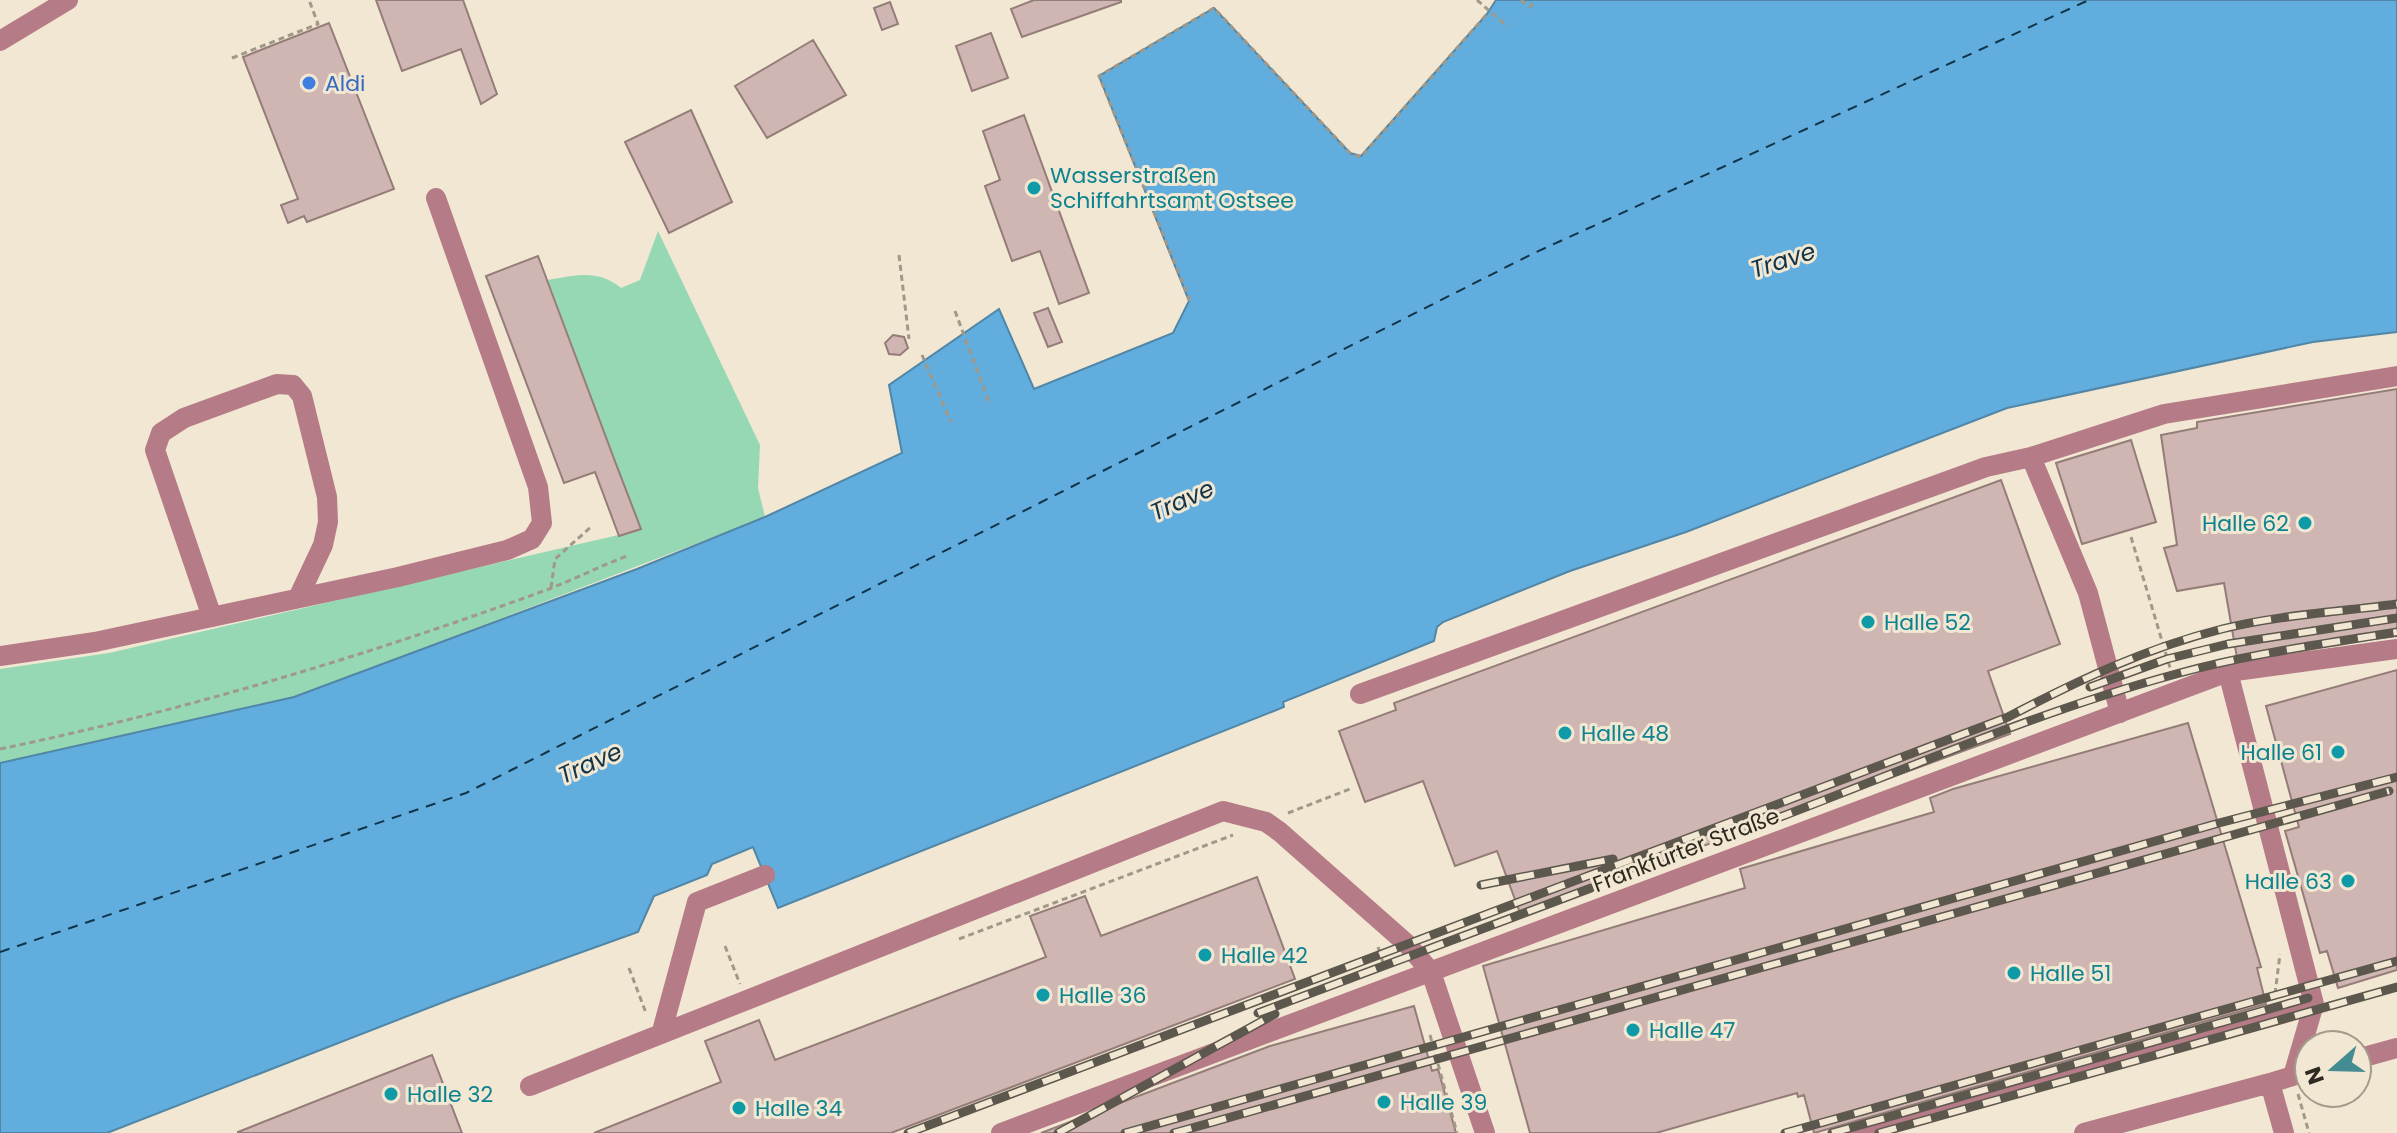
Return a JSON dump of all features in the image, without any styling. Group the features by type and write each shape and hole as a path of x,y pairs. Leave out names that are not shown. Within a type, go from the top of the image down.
{"street":[{"path":"0,41 68,0"},
{"path":"0,656 95,642 212,617 507,550 532,539 542,523 538,487 436,198"},
{"path":"1360,694 1986,467 2031,457 2164,414 2397,376"},
{"path":"212,617 155,450 161,433 184,418 277,384 293,385 302,396 327,497 323,545 298,598"},
{"path":"2031,457 2088,593 2120,713"},
{"name":"Frankfurter Straße","path":"1001,1133 2228,672 2397,649"},
{"path":"2228,672 2314,1004 2309,1029"},
{"path":"530,1086 662,1031 1223,811 1266,822 1407,944 1431,972 1485,1133"},
{"path":"662,1031 697,902 765,875"},
{"path":"1854,1133 2314,1004"},
{"path":"2373,1055 2397,1048"},
{"path":"2084,1133 2293,1076"},
{"path":"2270,1083 2284,1133"}],"path":[{"path":"232,58 318,24 309,0"},
{"path":"1477,0 1508,27"},
{"path":"1521,0 1530,7 1536,0"},
{"path":"1190,301 1099,76 1214,8 1350,153 1361,157 1487,14"},
{"path":"899,255 909,339"},
{"path":"955,311 990,405"},
{"path":"922,355 951,422"},
{"path":"551,588 555,559 592,526"},
{"path":"2131,537 2177,691"},
{"path":"0,749 118,725 301,673 551,588 627,556"},
{"path":"947,943 1350,789"},
{"path":"2276,1014 2281,949"},
{"path":"1428,1031 1457,1133"},
{"path":"2306,1109 2309,1133"}],"green space":[{"path":"658,231 760,445 758,488 765,517 294,698 0,763 0,669 109,653 640,530 548,280 577,275 595,276 621,288 640,280"}],"water":[{"name":"Trave","path":"1496,0 2397,0 2397,332 2313,342 2007,408 1686,532 1570,571 1443,622 1437,627 1434,641 1283,702 1284,707 778,908 753,847 712,864 707,875 654,896 638,932 454,998 107,1133 0,1133 0,763 294,697 637,569 765,517 902,453 889,385 999,309 1034,389 1173,333 1189,301 1099,76 1214,8 1350,153 1361,156"}],"building":[{"path":"376,0 463,0 497,94 481,104 461,49 402,71"},
{"path":"1034,0 1121,2 1022,37 1011,9"},
{"path":"890,2 898,24 882,30 874,8"},
{"path":"329,23 394,189 307,222 304,216 288,223 281,205 298,199 243,57"},
{"path":"991,33 1008,78 972,91 956,46"},
{"path":"813,40 846,95 767,138 735,86"},
{"path":"691,110 732,202 669,233 625,142"},
{"name":"Wasserstraßen Schiffahrtsamt Ostsee","path":"1024,115 1089,293 1059,304 1040,251 1012,261 985,186 1000,180 983,131"},
{"path":"538,256 641,529 619,536 595,472 564,483 486,276"},
{"path":"1048,308 1062,342 1048,347 1034,313"},
{"path":"893,335 904,337 908,348 900,355 889,354 885,343"},
{"name":"Halle 62","path":"2397,389 2397,636 2237,658 2224,583 2177,591 2164,548 2177,545 2161,435 2197,428 2197,422"},
{"path":"2131,440 2156,522 2082,544 2056,463"},
{"path":"2001,480 2060,644 1988,671 2010,734 1520,913 1497,851 1455,866 1423,781 1365,802 1339,731 1396,710 1394,703"},
{"path":"2397,670 2397,970 2338,988 2327,951 2320,953 2285,831 2299,827 2266,706"},
{"path":"2188,723 2261,967 2257,968 2266,1004 1814,1133 1804,1095 1798,1097 1797,1093 1656,1133 1530,1133 1483,966 1745,888 1740,869 1934,812 1930,798 1953,789"},
{"path":"1257,877 1295,979 891,1133 594,1133 721,1082 705,1041 759,1020 775,1060 1046,957 1030,916 1085,896 1101,936"},
{"path":"1414,1006 1432,1071 1438,1069 1456,1133 1041,1133 1270,1046"},
{"name":"Halle 32","path":"432,1055 462,1133 238,1133 238,1132"}],"ferry route":[{"path":"0,952 466,793 1532,254 2089,0"}],"railway":[{"path":"908,1133 2008,717 2086,678 2166,646 2265,620 2397,604"},
{"path":"2090,687 2167,659 2228,644 2397,618"},
{"path":"1775,819 2024,723 2125,689 2230,661 2397,632"},
{"path":"1125,1133 2219,823 2397,777"},
{"path":"1174,1133 2389,791"},
{"path":"1481,885 1613,859"},
{"path":"1258,1013 1591,888"},
{"path":"1785,1133 2397,961"},
{"path":"1879,1133 2397,987"},
{"path":"1832,1133 2308,998"},
{"path":"1058,1133 1275,1014"}],"place":[{"name":"Aldi","path":"309,83"},
{"name":"Wasserstraßen Schiffahrtsamt Ostsee","path":"1034,188"},
{"name":"Halle 62","path":"2305,523"},
{"name":"Halle 52","path":"1868,622"},
{"name":"Halle 48","path":"1565,733"},
{"name":"Halle 61","path":"2338,752"},
{"name":"Halle 63","path":"2348,881"},
{"name":"Halle 42","path":"1205,955"},
{"name":"Halle 51","path":"2014,973"},
{"name":"Halle 36","path":"1043,995"},
{"name":"Halle 47","path":"1633,1030"},
{"name":"Halle 32","path":"391,1094"},
{"name":"Halle 39","path":"1384,1102"},
{"name":"Halle 34","path":"739,1108"}]}
